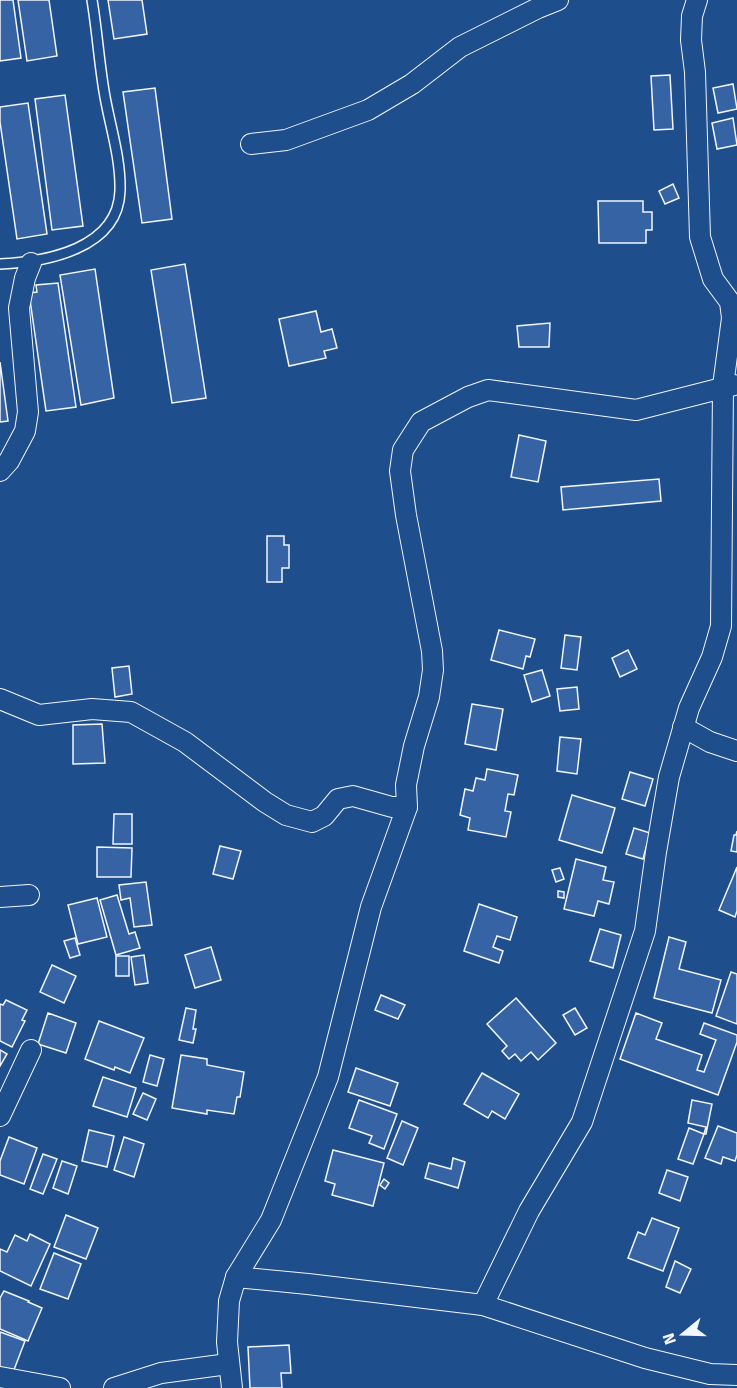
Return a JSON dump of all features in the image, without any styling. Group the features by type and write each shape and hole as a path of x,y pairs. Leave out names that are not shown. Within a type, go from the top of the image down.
{"street":[{"path":"251,144 286,140 368,110 412,84 460,46 558,0"},
{"path":"483,1305 529,1211 566,1151 586,1111 645,930 669,777 689,708 712,657 721,626 732,318 730,302 713,279 700,237 695,72 691,40 692,16 697,0"},
{"path":"0,471 9,461 25,431 28,412 19,308 25,278 31,263"},
{"path":"232,1388 227,1342 229,1301 236,1277 272,1220 328,1077 371,907 407,807 406,785 414,746 429,697 433,670 432,651 413,555 400,471 404,450 421,422 468,397 488,390 636,410 730,385"},
{"path":"1,698 39,715 92,709 131,712 185,742 286,815 312,822 324,816 338,799 353,796 392,807 407,807"},
{"path":"683,728 710,742 737,751"},
{"path":"0,897 29,895"},
{"path":"0,1116 31,1050"},
{"path":"236,1277 483,1305 645,1358 710,1374 737,1376"},
{"path":"114,1388 161,1373 228,1364"},
{"path":"0,1377 60,1388"}],"lane":[{"path":"0,264 31,263 89,243 105,230 116,213 120,191 118,168 104,90 92,0"}],"building":[{"path":"0,0 13,0 21,58 0,61"},
{"path":"18,0 49,0 57,56 27,61"},
{"path":"108,0 142,0 147,34 114,39"},
{"path":"670,75 673,129 654,130 651,76"},
{"path":"733,84 737,109 718,113 713,88"},
{"path":"155,88 172,219 142,223 123,92"},
{"path":"65,95 83,226 52,230 35,99"},
{"path":"28,103 47,234 17,239 0,122 0,107"},
{"path":"733,118 737,145 717,149 712,123"},
{"path":"673,184 679,198 665,204 659,191"},
{"path":"598,201 643,201 643,212 652,212 652,230 646,230 646,243 599,243"},
{"path":"185,264 206,398 172,403 151,270"},
{"path":"95,269 114,398 81,405 60,275"},
{"path":"58,283 76,407 46,411 29,293 37,292 36,285"},
{"path":"316,311 321,332 332,329 337,348 324,351 326,358 289,366 279,319"},
{"path":"550,323 549,347 519,347 517,326"},
{"path":"0,362 8,421 0,422"},
{"path":"519,435 546,441 538,482 511,477"},
{"path":"659,479 661,501 563,510 561,487"},
{"path":"267,536 284,536 284,545 289,545 289,568 282,568 282,582 267,582"},
{"path":"499,630 535,639 530,657 526,656 523,669 491,660"},
{"path":"565,635 581,637 577,670 561,668"},
{"path":"628,650 637,669 620,677 612,658"},
{"path":"129,666 132,694 115,697 112,668"},
{"path":"542,670 550,696 532,702 524,675"},
{"path":"577,687 579,709 560,711 557,689"},
{"path":"472,704 503,709 496,750 465,744"},
{"path":"102,724 105,763 73,764 73,725"},
{"path":"560,737 581,739 577,774 557,771"},
{"path":"487,769 518,775 514,795 508,794 505,811 511,812 506,837 468,830 470,818 460,815 465,789 473,791 476,778 485,780"},
{"path":"630,772 653,779 645,806 622,799"},
{"path":"572,795 615,808 602,853 559,840"},
{"path":"114,814 132,814 132,844 113,844"},
{"path":"634,828 650,833 643,859 626,854"},
{"path":"737,831 737,852 731,851"},
{"path":"220,846 241,851 233,879 213,874"},
{"path":"97,847 132,848 131,877 97,877"},
{"path":"576,859 606,867 603,880 614,882 609,904 598,901 594,916 564,909"},
{"path":"737,867 737,911 735,917 719,910"},
{"path":"560,868 564,879 556,882 552,870"},
{"path":"146,882 152,925 134,927 130,898 121,900 119,885"},
{"path":"558,891 564,892 564,898 558,897"},
{"path":"117,895 129,934 135,932 140,948 116,955 100,900"},
{"path":"97,898 107,937 78,944 68,905"},
{"path":"479,904 517,917 510,940 497,936 493,947 503,951 499,963 464,951"},
{"path":"600,929 621,935 613,968 590,961"},
{"path":"669,937 686,942 679,969 721,980 712,1013 654,998"},
{"path":"75,938 80,955 70,958 64,941"},
{"path":"211,947 221,980 195,988 185,955"},
{"path":"144,955 148,983 135,985 131,957"},
{"path":"116,956 129,956 129,976 116,976"},
{"path":"52,965 76,976 64,1003 40,992"},
{"path":"731,972 737,974 737,1024 716,1016"},
{"path":"381,995 405,1005 398,1019 375,1010"},
{"path":"516,998 556,1043 538,1060 531,1052 521,1061 515,1054 509,1059 502,1051 507,1046 487,1024"},
{"path":"6,1000 27,1010 22,1020 25,1021 12,1047 0,1041 0,1004 3,1005"},
{"path":"186,1008 196,1010 193,1043 179,1040"},
{"path":"575,1008 587,1028 575,1035 563,1015"},
{"path":"48,1013 76,1023 66,1053 38,1044"},
{"path":"636,1013 662,1023 656,1039 702,1055 697,1070 704,1072 716,1040 700,1034 704,1023 737,1035 737,1042 718,1095 620,1059"},
{"path":"99,1021 144,1038 130,1073 115,1067 114,1070 85,1059"},
{"path":"0,1050 7,1054 0,1066"},
{"path":"150,1055 164,1059 157,1086 143,1082"},
{"path":"181,1055 207,1059 207,1065 244,1072 240,1097 237,1097 234,1114 207,1110 207,1114 172,1108"},
{"path":"356,1068 398,1083 390,1106 348,1092"},
{"path":"482,1073 519,1094 505,1119 492,1111 488,1118 464,1104"},
{"path":"103,1077 136,1088 127,1117 93,1106"},
{"path":"143,1093 156,1099 147,1120 133,1114"},
{"path":"359,1100 397,1114 384,1149 369,1143 372,1136 349,1128"},
{"path":"692,1100 712,1104 706,1134 704,1134 706,1127 688,1123"},
{"path":"402,1121 418,1128 403,1165 387,1158"},
{"path":"718,1126 737,1133 735,1161 723,1157 721,1164 705,1158"},
{"path":"689,1128 704,1134 693,1164 678,1159"},
{"path":"89,1130 114,1136 107,1167 82,1161"},
{"path":"9,1137 37,1148 24,1184 0,1175 0,1161"},
{"path":"124,1137 144,1144 134,1177 114,1170"},
{"path":"333,1150 384,1163 373,1206 332,1195 335,1184 325,1181"},
{"path":"43,1154 57,1159 43,1194 30,1189"},
{"path":"453,1158 465,1162 458,1188 425,1178 429,1163 451,1169"},
{"path":"62,1161 77,1166 68,1194 53,1188"},
{"path":"667,1170 688,1177 680,1201 659,1193"},
{"path":"384,1179 389,1183 385,1189 380,1185"},
{"path":"66,1215 98,1228 86,1259 54,1247"},
{"path":"652,1218 679,1228 663,1271 628,1258 638,1232 645,1235"},
{"path":"30,1234 50,1244 31,1286 0,1271 0,1249 7,1252 15,1235 27,1241"},
{"path":"54,1253 81,1264 68,1299 40,1289"},
{"path":"675,1261 691,1269 680,1293 666,1287"},
{"path":"4,1291 42,1308 28,1341 0,1329 0,1298"},
{"path":"0,1332 25,1341 12,1375 0,1370"},
{"path":"289,1345 291,1373 281,1373 282,1388 250,1388 248,1347"}]}
